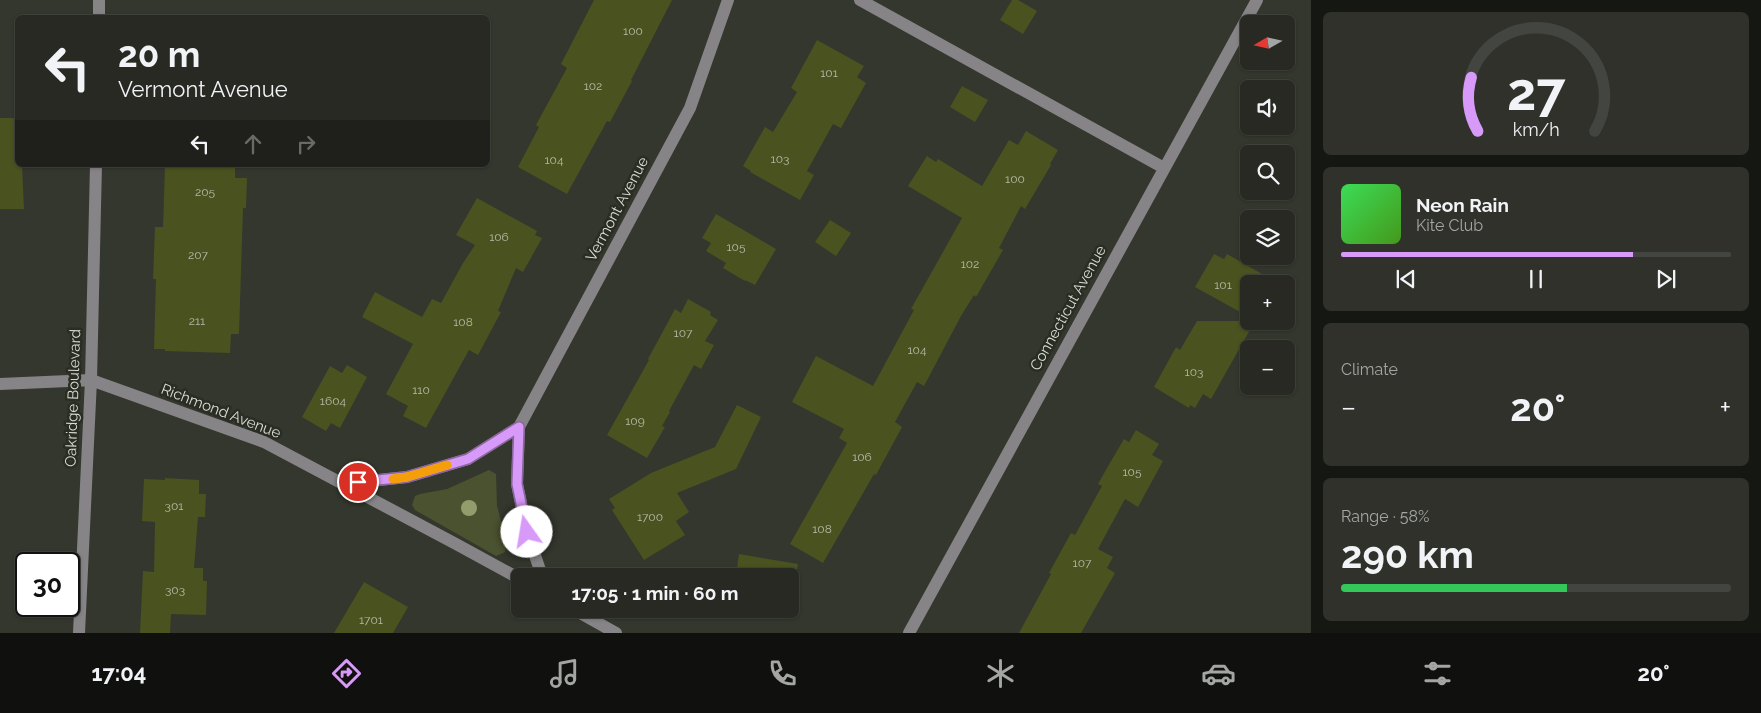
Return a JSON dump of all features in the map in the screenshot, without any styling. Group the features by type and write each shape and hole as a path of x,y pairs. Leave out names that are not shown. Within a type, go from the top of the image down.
{"street":[{"path":"99,15 100,0"},
{"name":"Vermont Avenue","path":"539,568 527,532 517,484 519,427 690,108 728,0"},
{"path":"860,0 1164,168"},
{"name":"Connecticut Avenue","path":"909,633 1257,0"},
{"name":"Oakridge Boulevard","path":"79,633 91,380 96,167"},
{"path":"0,384 91,380"},
{"name":"Richmond Avenue","path":"91,380 264,442 511,574"},
{"name":"Vermont Avenue","path":"342,484 407,477 468,459 519,427"},
{"path":"588,618 616,633"}],"green space":[{"path":"489,470 496,474 497,506 507,543 505,552 496,556 415,510 412,505 415,496 447,489"}],"building":[{"path":"594,0 672,0 610,122 607,121 567,194 518,167 539,127 536,125 567,68 561,64"},
{"path":"1012,0 1018,0 1037,11 1023,34 1000,20"},
{"path":"817,40 864,66 857,77 866,83 841,128 833,124 807,171 814,175 800,200 750,172 743,166 765,127 773,132 797,92 791,88"},
{"path":"962,86 988,100 975,122 950,107"},
{"path":"0,118 15,118 15,167 22,167 24,209 0,209"},
{"path":"1026,131 1058,150 1051,165 1025,209 1021,206 999,248 1003,250 976,297 974,295 961,316 924,386 917,382 895,422 902,427 876,475 874,474 823,563 790,544 847,443 839,438 844,429 792,402 816,356 873,386 914,310 911,309 962,218 908,186 927,156 936,162 938,159 982,186 1009,140 1018,145"},
{"path":"165,167 235,167 235,178 247,178 246,208 243,208 239,334 231,334 230,353 154,349 156,279 153,279 155,227 163,227"},
{"path":"477,198 537,231 535,235 542,238 523,272 516,268 498,311 501,312 478,355 469,350 426,428 403,416 408,406 386,394 413,344 362,317 375,292 422,317 432,299 441,303 475,245 456,235"},
{"path":"716,214 776,249 755,285 723,268 726,263 706,251 711,243 702,238"},
{"path":"830,220 851,233 836,256 815,242"},
{"path":"1214,254 1224,259 1227,254 1240,261 1240,265 1246,265 1264,275 1240,275 1240,312 1195,287"},
{"path":"688,299 711,312 710,315 718,320 705,341 714,345 701,369 694,365 662,426 665,427 647,458 607,435 675,309 681,313"},
{"path":"1197,321 1240,321 1240,330 1250,330 1244,340 1240,340 1240,348 1211,399 1203,394 1195,408 1190,405 1189,408 1154,387 1176,347 1180,350"},
{"path":"347,365 367,377 340,428 331,423 326,431 302,417 330,366 342,373"},
{"path":"737,405 761,417 736,469 677,493 689,512 676,521 685,535 644,560 612,510 615,508 609,499 651,473 715,447"},
{"path":"1136,430 1159,444 1152,455 1163,461 1138,507 1125,499 1098,549 1113,557 1107,568 1115,573 1081,633 1019,633 1071,533 1075,535 1102,486 1098,484 1107,468 1124,439 1129,442"},
{"path":"165,478 199,480 199,494 206,494 205,517 198,517 194,568 203,568 203,581 207,581 206,615 171,614 170,633 140,633 143,571 154,572 155,522 142,521 144,479 165,480"},
{"path":"739,554 798,564 797,568 737,568"},
{"path":"364,582 408,607 393,633 334,633"}],"slow traffic":[{"path":"393,479 407,477 447,465"}],"route":[{"path":"358,482 407,477 468,459 519,427 517,484 527,532"}]}
